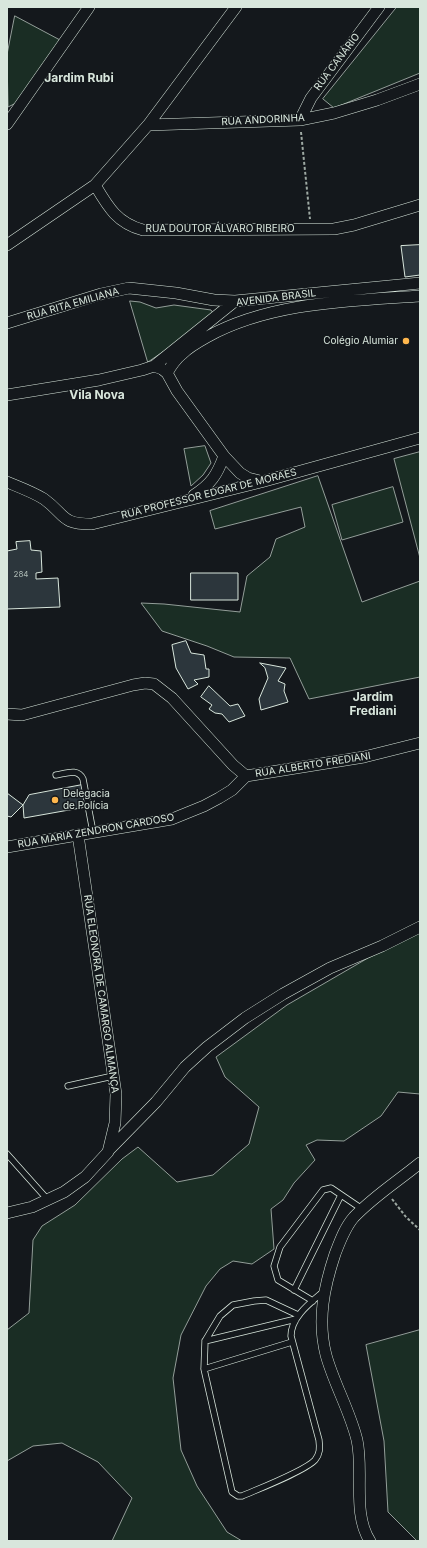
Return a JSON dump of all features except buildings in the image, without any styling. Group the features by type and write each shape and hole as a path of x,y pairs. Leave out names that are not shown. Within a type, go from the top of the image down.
{"street":[{"path":"7,124 89,7"},
{"path":"7,245 95,184 148,125 236,7"},
{"name":"RUA CANÁRIO","path":"300,120 310,98 378,7"},
{"name":"RUA ANDORINHA","path":"148,125 300,120 334,113 377,100 420,84"},
{"name":"RUA DOUTOR ÁLVARO RIBEIRO","path":"95,184 104,200 116,216 132,227 143,230 334,229 354,225 420,205"},
{"name":"AVENIDA BRASIL","path":"154,366 235,301 420,283"},
{"name":"RUA RITA EMILIANA","path":"7,323 102,294 129,288 176,293 214,300 235,301"},
{"path":"341,302 342,290"},
{"name":"AVENIDA BRASIL","path":"166,373 182,353 198,342 228,326 253,317 275,312 341,302 420,296"},
{"path":"7,395 99,380 154,366 162,369 166,373 177,391 224,456 248,478 261,482"},
{"name":"RUA PROFESSOR EDGAR DE MORAES","path":"7,482 44,499 70,522 78,524 92,524 261,482 420,438"},
{"path":"185,500 207,487 219,471 224,456"},
{"name":"RUA ALBERTO FREDIANI","path":"7,714 22,715 133,685 145,683 154,684 172,698 233,765 246,776 364,757 420,743"},
{"name":"RUA MARIA ZENDRON CARDOSO","path":"7,847 172,819 204,806 232,790 246,776"},
{"name":"RUA ELEONORA DE CAMARGO ALMANÇA","path":"7,1213 32,1207 48,1200 64,1192 86,1177 108,1152 115,1123 116,1094 78,835"},
{"path":"108,1152 156,1102 185,1067 207,1047 245,1018 283,994 330,968 382,946 420,926"},
{"path":"370,1541 364,1527 362,1513 360,1496 360,1456 357,1439 334,1381 323,1340 321,1322 324,1291 341,1238 353,1218 385,1190 417,1167"}],"lane":[{"path":"56,775 77,772 81,774 93,832"},
{"path":"68,1086 113,1076"},
{"path":"7,1154 48,1200"},
{"path":"313,1301 278,1280 274,1266 280,1247 323,1190 331,1188 362,1209"},
{"path":"294,1290 341,1195"},
{"path":"297,1317 266,1300 254,1300 233,1305 220,1316 205,1341 204,1369 232,1492 238,1496 242,1496 304,1468 315,1460 320,1451 319,1440 292,1342 291,1330 297,1317 324,1291"},
{"path":"205,1341 297,1317"},
{"path":"204,1369 292,1342"}],"path":[{"path":"300,120 310,228"},
{"path":"385,1190 406,1218 420,1230"}],"green space":[{"path":"397,7 420,8 420,73 334,108 323,99"},
{"path":"15,16 60,40 18,102 8,107 7,55"},
{"path":"130,301 140,302 156,308 174,305 211,310 213,313 189,334 148,362"},
{"path":"205,446 211,463 203,475 191,486 184,449"},
{"path":"420,452 420,558 394,459"},
{"path":"318,476 362,602 420,581 420,677 309,699 290,658 234,657 162,631 141,603 240,612 247,576 270,557 276,539 305,527 301,507 215,529 210,511"},
{"path":"393,487 403,522 342,540 332,505"},
{"path":"420,932 420,1094 398,1092 381,1116 344,1141 317,1140 306,1145 315,1160 294,1183 283,1200 271,1209 274,1249 252,1264 233,1261 220,1269 206,1286 181,1335 173,1378 181,1450 197,1486 227,1532 242,1541 112,1541 132,1498 98,1462 62,1443 33,1446 7,1461 7,1330 29,1313 33,1240 42,1226 75,1205 122,1159 138,1147 177,1182 213,1175 249,1144 259,1107 225,1077 216,1057 287,1005 368,958"},
{"path":"420,1330 420,1541 417,1541 388,1512 384,1441 366,1345"}],"place":[{"name":"Colégio Alumiar","path":"406,341"},
{"name":"Delegacia de Polícia","path":"55,800"}],"district":[{"name":"Jardim Rubi","path":"79,78"},
{"name":"Vila Nova","path":"97,395"},
{"name":"Jardim Frediani","path":"373,704"}]}
